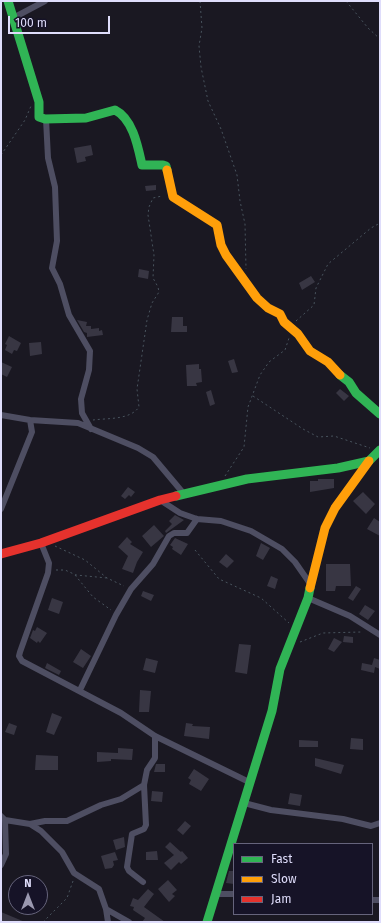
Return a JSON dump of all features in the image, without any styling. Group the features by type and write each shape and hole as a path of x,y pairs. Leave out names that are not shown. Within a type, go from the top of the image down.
{"street":[{"path":"8,1 39,102 39,117 46,120 76,120 96,117 117,110 125,118 132,131 142,166 162,164 166,166 171,194 217,225 222,249 258,298 268,308 278,312 284,322 298,334 310,351 328,362 332,368 349,382 356,393 380,414"},
{"path":"13,18 45,1"},
{"path":"46,120 48,158 55,187 57,241 52,268 60,284 69,315 84,337 90,351 89,370 81,399 82,413 91,429"},
{"path":"1,415 30,420 71,422 138,448 152,457 184,494"},
{"path":"1,509 32,432 30,420"},
{"path":"207,922 217,894 249,782 272,711 280,669 308,598 320,544 329,518 369,461 379,450"},
{"path":"1,554 44,542 160,500 248,479 338,468 369,461"},
{"path":"160,500 180,513 197,519 227,523 250,531 282,549 295,562 311,585"},
{"path":"80,690 130,589 153,564 169,536 174,532 186,533 197,519"},
{"path":"44,542 49,563 48,573 20,652 20,658 36,669 80,690 95,701 129,718 156,736 249,782"},
{"path":"308,598 350,616 371,631 380,635"},
{"path":"143,882 129,871 127,867 132,834 144,829 146,826 144,785 147,770 155,758 156,736"},
{"path":"30,824 45,821 67,821 100,805 121,799 144,785"},
{"path":"244,803 271,810 343,819 371,826 380,823"},
{"path":"1,866 5,859 7,849 3,818 30,824 41,831 62,852 74,873 99,889 106,909 108,922"},
{"path":"217,894 233,894"},
{"path":"106,909 129,922"}],"path":[{"path":"200,1 202,28 199,46 201,67 208,101 224,136 237,175 246,235 246,270"},
{"path":"346,1 368,28 380,39"},
{"path":"1,155 25,120 35,92"},
{"path":"86,420 118,418 132,413 139,407 138,389 147,320 159,290 152,278 154,255 149,224 149,207 151,200 156,196 175,198"},
{"path":"218,487 244,448 248,407 260,375 266,365 287,347 291,328 295,322 314,305 316,288 328,264 371,228 380,223"},
{"path":"253,396 303,429 318,437 334,436 379,450"},
{"path":"44,542 84,560 107,578 130,589"},
{"path":"195,550 219,579 261,598 295,629"},
{"path":"48,573 58,569 74,574 107,578"},
{"path":"74,574 93,597 116,615"},
{"path":"288,647 323,633 371,631"},
{"path":"43,922 66,898 71,889 74,873"}],"building":[{"path":"91,145 93,155 85,157 86,161 77,163 74,148"},
{"path":"156,185 156,190 146,191 145,186"},
{"path":"139,269 149,271 148,279 138,277"},
{"path":"311,276 315,282 302,290 299,283"},
{"path":"172,317 183,317 183,326 187,326 187,332 171,332"},
{"path":"77,320 87,322 86,326 91,326 91,329 99,328 99,331 102,330 103,335 87,337 87,333 84,332"},
{"path":"9,336 21,343 17,351 14,350 12,354 5,350 7,345 5,344"},
{"path":"41,342 42,354 30,356 29,343"},
{"path":"234,359 238,372 232,373 228,361"},
{"path":"1,362 12,367 7,377 1,374"},
{"path":"199,364 202,382 196,383 197,386 187,386 186,365"},
{"path":"340,389 349,396 344,401 336,393"},
{"path":"211,390 215,404 210,406 206,392"},
{"path":"318,479 334,479 334,488 310,492 310,481 318,481"},
{"path":"128,487 135,492 131,497 129,495 125,499 121,496"},
{"path":"363,492 375,504 366,514 353,501"},
{"path":"175,515 184,520 166,533 165,531 172,524 169,521"},
{"path":"374,518 380,522 380,536 367,529"},
{"path":"154,525 164,536 151,547 142,536"},
{"path":"127,537 132,542 130,544 143,552 133,573 122,569 128,556 118,547"},
{"path":"175,538 188,544 181,555 172,549 173,547 170,545"},
{"path":"261,543 270,548 263,560 256,556"},
{"path":"226,554 234,561 227,568 219,562"},
{"path":"326,564 350,564 351,586 336,586 335,591 326,591"},
{"path":"271,576 278,579 275,589 267,586"},
{"path":"356,586 361,589 353,601 348,598"},
{"path":"143,591 154,595 151,601 141,596"},
{"path":"52,598 63,602 59,614 48,610"},
{"path":"365,605 375,611 368,620 359,614"},
{"path":"37,627 47,633 40,643 38,641 37,643 30,638 33,630 35,631"},
{"path":"344,636 353,637 353,643 343,642"},
{"path":"334,638 342,642 334,652 328,649"},
{"path":"239,644 251,645 247,674 235,672"},
{"path":"81,649 91,656 83,668 73,662"},
{"path":"146,658 158,661 155,673 143,670"},
{"path":"374,658 380,660 380,669 375,667 374,673 361,670 362,663 372,665"},
{"path":"47,663 61,671 59,675 45,668"},
{"path":"140,690 151,691 149,712 139,712"},
{"path":"52,713 62,717 54,735 46,732"},
{"path":"9,723 17,726 14,735 5,732"},
{"path":"186,723 193,724 192,726 210,727 209,739 184,736"},
{"path":"351,738 363,739 363,750 350,749"},
{"path":"299,740 318,741 318,747 299,747"},
{"path":"118,748 133,749 132,760 111,759 111,761 97,762 97,752 118,753"},
{"path":"36,755 58,756 58,770 35,770"},
{"path":"315,758 344,765 341,774 315,766"},
{"path":"156,764 165,764 165,772 154,772"},
{"path":"194,769 209,779 201,791 189,784 191,780 188,778"},
{"path":"152,791 163,792 162,802 151,801"},
{"path":"290,793 302,795 300,806 288,804"},
{"path":"185,821 191,826 183,835 177,830"},
{"path":"124,837 125,847 116,850 113,840"},
{"path":"170,842 181,852 182,851 188,858 181,864 179,862 171,870 164,863 174,855 165,847"},
{"path":"157,851 158,860 146,860 146,852"},
{"path":"115,852 118,860 113,861 114,865 112,868 105,869 101,856"},
{"path":"229,871 233,871 233,884 226,883"},
{"path":"168,880 177,890 172,894 175,896 169,902 158,889"},
{"path":"148,889 154,894 144,907 165,922 142,922 145,918 133,910 134,907 130,906 133,898 138,900"},
{"path":"1,912 25,922 1,922"}],"traffic: fast":[{"path":"8,1 39,102 39,117 45,119 86,118 115,110 126,120 134,134 142,165 163,165 166,166 167,170"},
{"path":"340,375 349,382 356,393 380,414"},
{"path":"176,496 247,479 338,468 369,461 380,450"},
{"path":"207,922 272,711 280,669 308,598 310,588"}],"traffic: slow":[{"path":"167,170 173,197 217,225 221,245 226,255 257,298 268,308 280,314 284,322 298,334 310,351 328,362 340,375"},
{"path":"310,588 325,528 335,508 369,461"}],"traffic: jam":[{"path":"1,554 41,543 160,500 176,496"}]}
